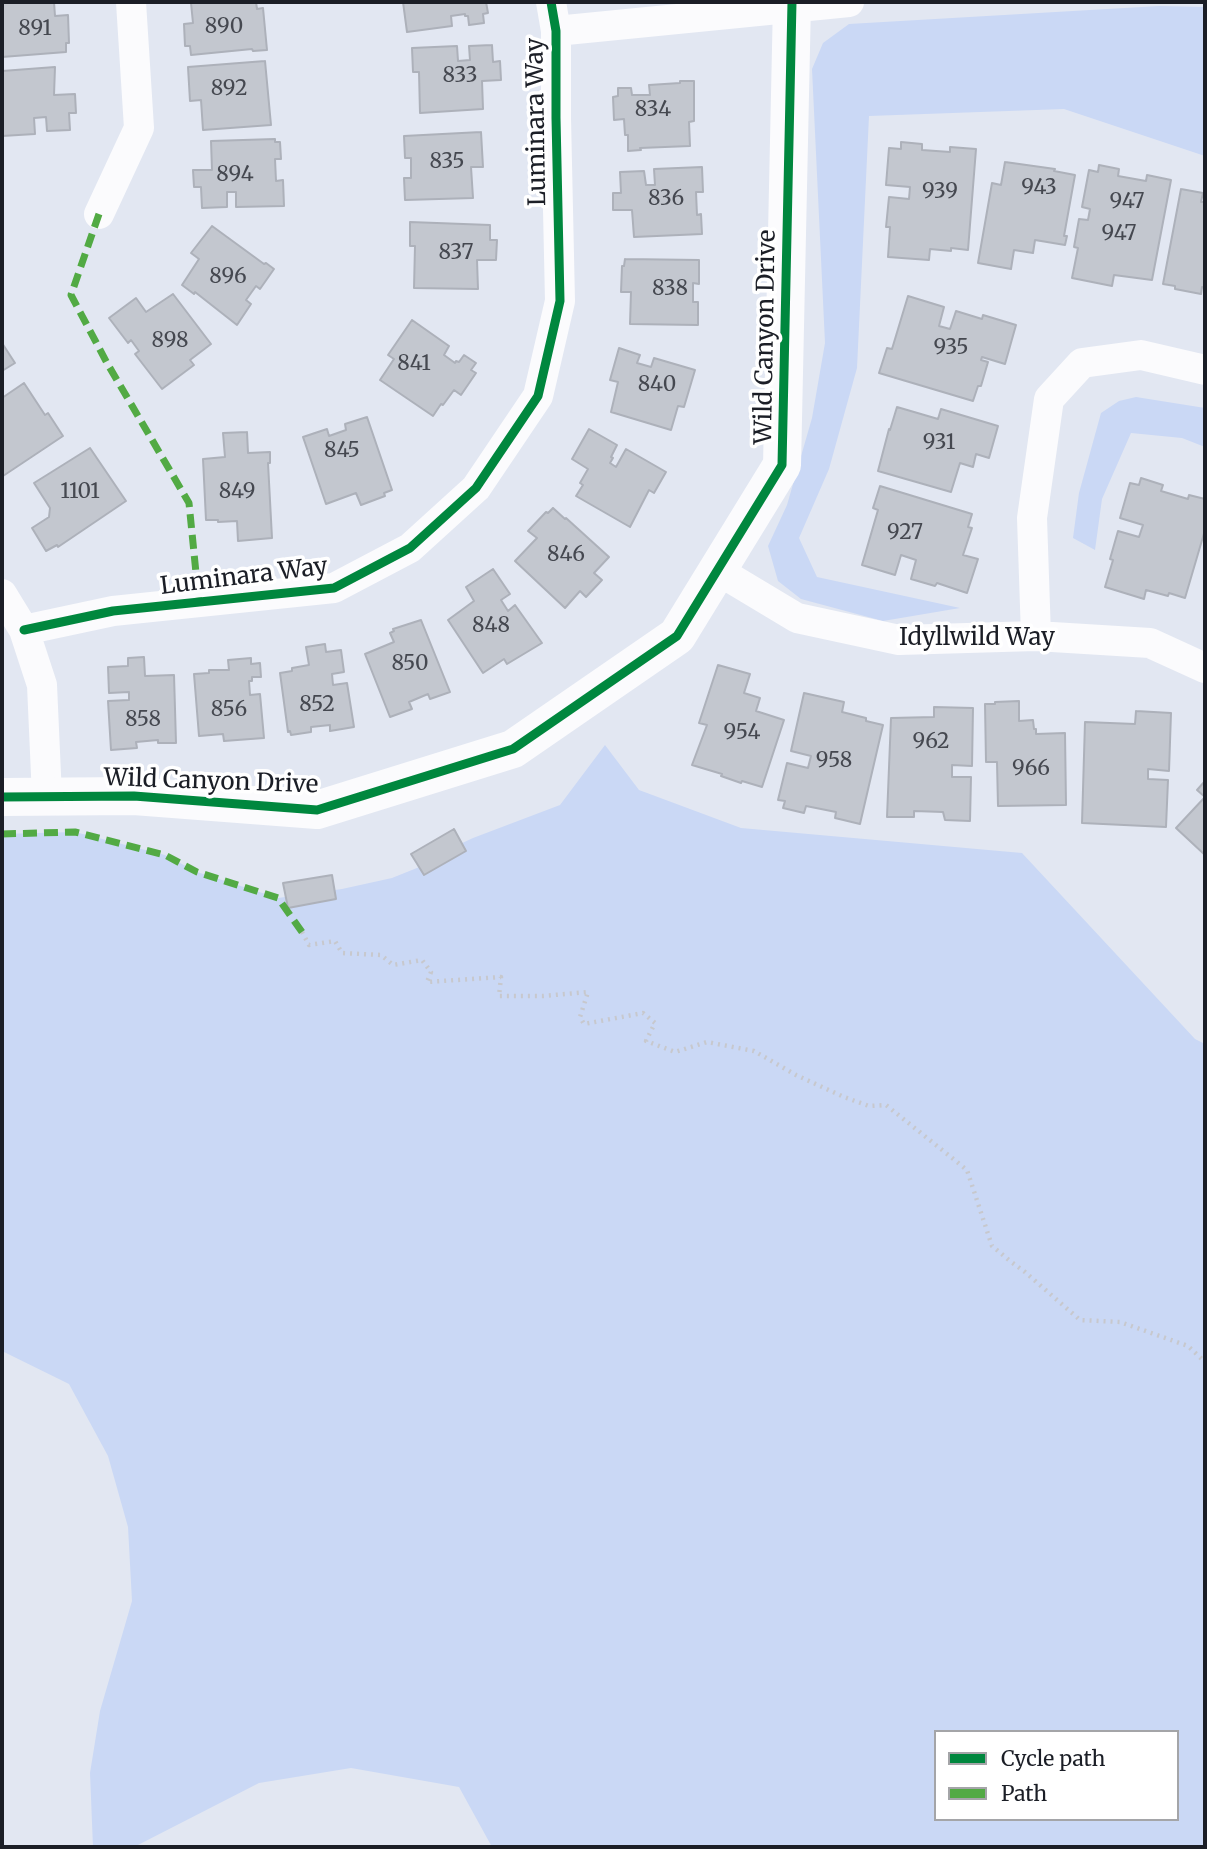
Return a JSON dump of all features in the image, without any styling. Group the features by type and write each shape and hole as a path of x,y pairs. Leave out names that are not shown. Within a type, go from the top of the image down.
{"street":[{"path":"99,214 139,128 131,2"},
{"name":"Luminara Way","path":"24,630 113,611 334,588 410,548 476,488 538,396 560,302 556,31 551,2"},
{"path":"556,31 792,4 849,2"},
{"name":"Wild Canyon Drive","path":"2,797 134,796 317,810 513,749 677,636 782,465 792,4"},
{"path":"1036,636 1032,518 1049,399 1082,363 1142,355 1205,370"},
{"name":"Idyllwild Way","path":"717,570 797,618 899,640 1036,636 1150,643 1205,668"},
{"path":"2,594 24,630 42,685 47,797"}],"path":[{"path":"302,932 309,945 335,941 342,953 381,955 393,965 422,960 431,972 427,982 501,977 499,996 588,992 580,1017 584,1024 643,1013 655,1023 646,1041 674,1052 707,1042 754,1051 796,1075 844,1097 869,1106 887,1105 967,1170 992,1246 1080,1320 1120,1322 1188,1346 1205,1362"}],"shaded area":[{"path":"1159,6 1205,7 1205,156 1064,109 869,116 857,368 829,469 799,538 817,577 960,608 883,621 801,599 778,581 768,546 787,505 812,418 825,343 812,69 823,43 849,24"},
{"path":"1136,397 1205,408 1205,447 1182,438 1131,433 1102,499 1095,550 1073,538 1079,493 1101,413 1119,401"},
{"path":"605,745 639,790 741,828 1022,853 1195,1039 1205,1044 1205,1847 492,1847 459,1787 351,1768 259,1783 134,1847 93,1847 90,1773 100,1711 132,1601 128,1527 108,1456 69,1384 2,1351 2,834 75,832 165,855 197,872 278,898 342,889 392,878 417,868 473,838 560,805"}],"building":[{"path":"2,2 54,2 55,16 68,15 69,43 66,43 66,52 2,57"},
{"path":"256,2 257,9 263,8 267,50 191,55 190,46 185,46 184,24 193,23 191,3"},
{"path":"403,2 486,2 488,13 483,14 484,23 469,25 468,16 465,14 451,16 452,26 407,32"},
{"path":"492,45 493,62 500,61 501,80 482,81 483,109 420,113 419,72 413,72 412,48 457,46 458,61 470,60 469,46"},
{"path":"265,61 271,125 203,130 201,100 190,101 188,67"},
{"path":"55,67 54,95 75,94 76,113 69,113 70,130 47,131 46,117 34,118 35,134 2,136 2,71"},
{"path":"694,81 694,121 689,122 690,146 628,151 624,119 614,120 613,97 618,96 618,88 631,88 632,95 650,95 649,85"},
{"path":"481,132 483,167 471,167 473,198 405,200 404,178 411,178 411,158 405,158 404,136"},
{"path":"275,139 275,142 280,142 281,159 275,159 276,181 283,180 284,206 236,207 236,192 227,192 227,207 202,208 201,187 194,187 193,170 212,170 211,141"},
{"path":"901,142 922,144 922,150 950,152 950,147 976,149 968,250 930,249 929,260 888,257 890,227 886,227 889,197 909,199 910,187 886,185 889,148 901,149"},
{"path":"1005,162 1055,169 1054,171 1075,175 1064,236 1067,236 1065,245 1035,240 1033,253 1014,250 1011,269 978,263 992,183 1001,185"},
{"path":"1099,165 1119,169 1118,176 1146,181 1147,175 1171,180 1152,280 1114,275 1112,286 1072,278 1078,248 1074,247 1079,219 1088,220 1090,209 1082,207 1089,170 1098,172"},
{"path":"702,167 703,192 696,192 697,215 701,214 702,234 634,237 632,210 613,210 613,193 621,193 620,172 644,171 646,185 655,185 654,169"},
{"path":"1181,189 1203,193 1201,202 1205,202 1205,288 1202,287 1201,294 1163,284"},
{"path":"410,222 490,225 490,240 497,240 496,260 477,260 478,289 414,288 415,246 410,246"},
{"path":"212,226 274,269 260,289 256,286 246,300 251,304 237,325 182,285 199,259 191,253"},
{"path":"625,259 699,260 699,284 693,283 693,302 698,302 698,325 630,324 631,292 621,292 622,266"},
{"path":"173,294 211,344 190,360 194,365 162,389 135,354 139,351 131,340 128,343 109,318 136,298 146,312"},
{"path":"908,296 944,307 939,326 950,329 956,311 982,319 983,315 1016,325 1005,364 982,357 981,360 988,362 973,401 879,373 887,348 892,349"},
{"path":"412,320 449,346 444,355 455,363 464,355 476,363 471,370 476,373 461,395 454,390 433,416 380,380 394,359 388,355"},
{"path":"2,343 15,363 2,371"},
{"path":"619,348 640,355 637,363 651,367 654,358 695,370 684,407 678,406 671,430 611,412 618,382 610,380"},
{"path":"24,383 63,436 3,476 2,398"},
{"path":"897,407 938,419 941,409 998,426 989,458 976,454 973,467 960,463 951,492 878,471"},
{"path":"367,417 392,490 384,493 385,496 361,505 356,493 326,504 303,437 327,429 329,436 346,430 345,424"},
{"path":"589,429 617,445 610,463 616,467 626,449 666,472 654,493 649,490 630,527 576,496 588,469 572,459"},
{"path":"247,432 248,453 270,452 268,463 272,538 238,541 237,521 206,520 203,459 225,457 223,433"},
{"path":"90,448 126,501 58,547 57,545 46,551 32,528 49,517 50,508 34,483"},
{"path":"1141,478 1163,485 1161,491 1188,499 1189,495 1205,499 1205,530 1185,598 1146,590 1144,599 1105,587 1118,531 1139,537 1143,525 1120,518 1130,483 1139,485"},
{"path":"880,486 972,514 968,527 972,528 963,555 978,559 967,593 937,583 935,586 911,579 916,560 901,555 895,575 862,565 878,510 873,508"},
{"path":"553,508 609,557 594,573 602,580 586,597 580,591 565,608 515,561 537,538 528,531"},
{"path":"493,569 510,594 501,600 508,611 515,605 542,643 507,664 504,659 483,673 448,620 474,601 466,587"},
{"path":"421,620 450,692 430,699 428,694 409,702 412,709 390,717 365,654 394,642 390,633 393,629"},
{"path":"325,644 326,652 341,650 344,672 332,674 333,685 347,683 354,727 330,731 330,725 311,727 311,732 291,735 290,731 288,732 280,673 309,665 306,647"},
{"path":"144,657 145,676 174,675 176,743 158,743 158,740 136,742 137,748 111,750 108,701 129,700 129,692 109,693 108,667 128,666 128,658"},
{"path":"251,658 251,664 260,663 261,677 252,677 252,681 249,681 250,695 260,694 264,738 224,741 223,734 199,736 194,674 209,673 209,670 229,670 228,660"},
{"path":"718,665 750,674 744,693 760,698 756,711 784,720 762,787 742,781 741,783 692,765 707,725 699,723"},
{"path":"804,693 844,702 842,712 883,725 860,824 835,818 836,812 806,806 804,813 783,808 785,801 778,800 787,763 808,768 811,756 791,751"},
{"path":"1019,701 1019,721 1033,720 1036,734 1065,733 1066,805 998,806 997,762 986,762 985,704"},
{"path":"934,707 973,708 972,766 952,765 952,777 971,777 970,821 945,820 943,812 914,811 914,817 887,817 891,718 934,717"},
{"path":"1136,711 1171,713 1169,771 1148,769 1148,779 1168,780 1166,827 1082,823 1085,722 1135,724"},
{"path":"1205,781 1205,797 1197,790"},
{"path":"1205,797 1205,855 1176,828"},
{"path":"454,829 466,851 424,875 411,854"},
{"path":"332,875 336,899 288,908 283,883"}],"marked path":[{"path":"99,214 71,295 107,363 189,503 199,603"},
{"path":"2,834 75,832 165,855 197,872 278,898 302,932"}],"cycle path":[{"path":"24,630 113,611 334,588 410,548 476,488 538,396 560,301 556,31 551,2"},
{"path":"2,797 134,796 317,810 513,749 677,636 782,465 792,2"}]}
